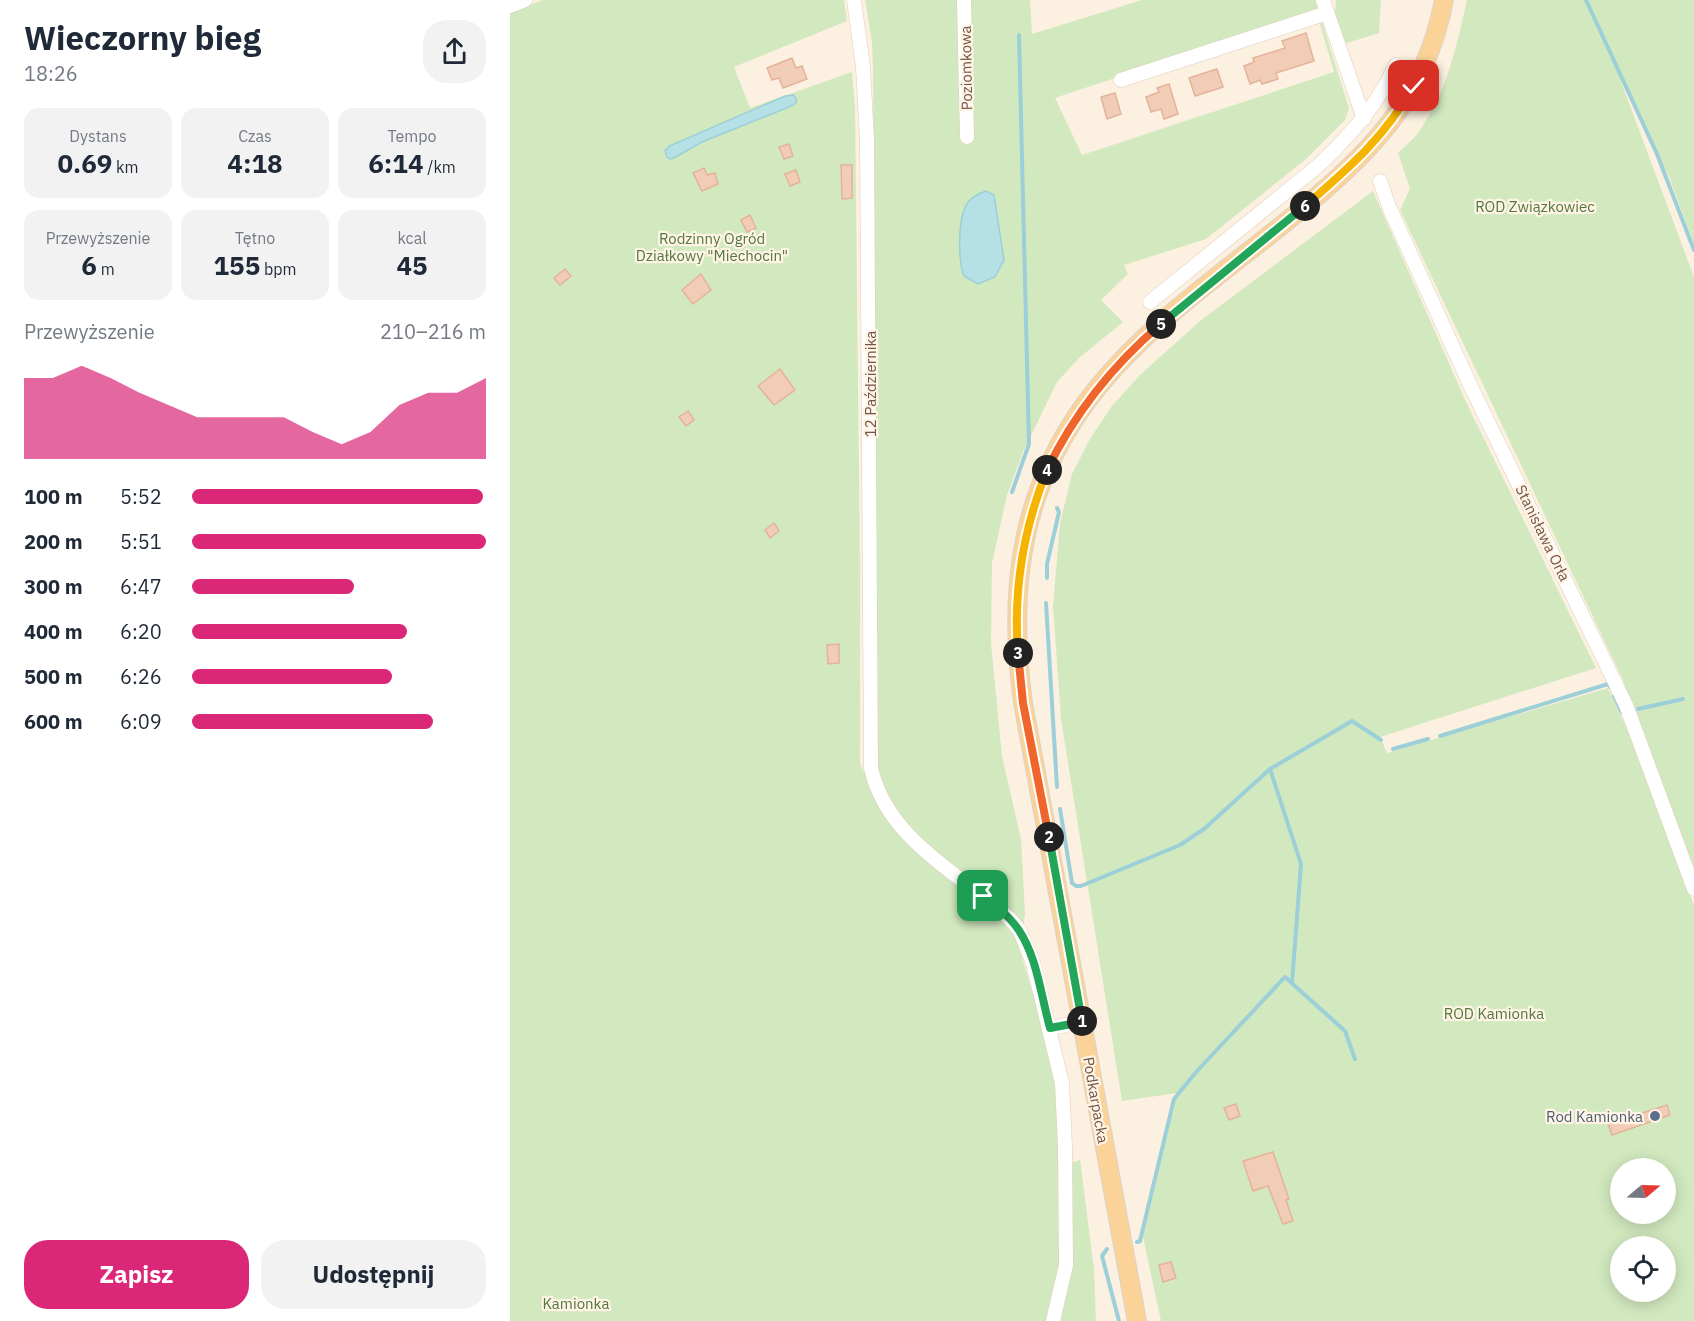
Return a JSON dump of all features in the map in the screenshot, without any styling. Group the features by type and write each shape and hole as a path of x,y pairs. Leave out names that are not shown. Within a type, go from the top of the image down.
{"main road":[{"name":"Podkarpacka","path":"1137,1321 1019,675 1016,636 1017,588 1024,543 1047,469 1079,413 1098,387 1158,326 1338,178 1378,140 1402,107 1423,69 1444,0"}],"street":[{"path":"510,6 525,0"},
{"name":"12 Października","path":"854,0 864,79 868,151 871,768 875,787 896,823 919,846 996,906 1020,931 1033,963 1062,1083 1066,1265 1053,1321"},
{"name":"Poziomkowa","path":"964,0 968,137"},
{"path":"1120,80 1325,6 1364,119"},
{"path":"1150,302 1317,166 1364,119 1384,90 1396,65"},
{"name":"Stanisława Orła","path":"1380,181 1390,209 1472,389 1626,705 1694,889"},
{"path":"1050,1028 1082,1022"}],"green space":[{"path":"542,0 844,0 847,21 734,67 750,108 852,72 855,107 860,764 878,798 873,72 872,42 865,0 1030,0 1032,34 1142,0 1315,0 1349,108 1345,120 1306,159 1206,239 1124,265 1128,274 1101,300 1123,322 1079,358 1057,382 1023,452 1007,495 992,563 991,643 1002,756 1021,839 1025,914 1020,950 1054,1066 1070,1169 1073,1162 1080,1160 1094,1269 1096,1321 510,1321 510,13","holes":["1316,11 1334,72 1082,155 1055,98"]},
{"path":"1336,0 1381,0 1379,33 1344,44 1335,14"},
{"name":"ROD Związkowiec","path":"1467,0 1694,0 1694,244 1669,177 1620,79 1694,277 1694,868 1623,680 1400,210 1410,189 1398,153 1418,133 1437,100 1455,51"},
{"name":"ROD Kamionka","path":"1373,191 1466,402 1596,668 1380,737 1387,753 1608,688 1633,742 1694,905 1694,1321 1161,1321 1143,1237 1177,1093 1122,1101 1061,719 1053,606 1060,523 1072,474 1091,437 1112,406 1139,376 1200,321"}],"water":[{"path":"794,95 797,101 794,105 702,142 674,158 667,157 665,151 669,146 785,96"},
{"path":"986,191 994,195 1004,260 995,277 978,284 964,276 960,249 961,226 962,216 969,201"}],"building":[{"path":"1306,33 1314,61 1276,73 1278,79 1262,84 1260,80 1250,84 1244,66 1254,62 1253,58 1285,48 1282,41"},
{"path":"792,58 796,68 802,66 807,79 783,88 779,78 772,80 767,68"},
{"path":"1217,69 1223,87 1195,96 1189,78"},
{"path":"1169,84 1178,114 1164,119 1161,109 1151,112 1146,97 1159,92 1157,88"},
{"path":"1115,93 1121,114 1107,119 1101,97"},
{"path":"789,144 793,156 784,159 779,147"},
{"path":"841,165 852,165 852,198 842,199"},
{"path":"704,168 707,175 715,173 718,184 702,191 693,173"},
{"path":"796,170 800,182 790,186 785,174"},
{"path":"750,215 756,228 747,232 741,220"},
{"path":"565,269 571,276 560,285 554,278"},
{"path":"701,274 711,290 693,304 682,290"},
{"path":"780,369 795,390 774,405 758,386"},
{"path":"688,411 694,420 686,426 679,417"},
{"path":"774,523 779,531 770,538 765,530"},
{"path":"839,644 839,663 828,664 827,645"},
{"path":"1236,1104 1240,1116 1229,1120 1224,1108"},
{"path":"1667,1105 1670,1115 1612,1135 1608,1124"},
{"path":"1273,1152 1289,1199 1286,1200 1293,1221 1283,1224 1268,1186 1253,1191 1243,1161"},
{"path":"1171,1262 1176,1278 1163,1282 1159,1265"}],"waterway":[{"path":"1586,0 1657,154 1694,250"},
{"path":"1012,492 1029,444 1019,35"},
{"path":"1047,578 1047,564 1059,512 1057,508"},
{"path":"1046,603 1057,787"},
{"path":"1440,736 1608,684 1610,687"},
{"path":"1614,696 1622,713"},
{"path":"1638,709 1683,699"},
{"path":"1060,809 1072,883 1081,886 1180,845 1204,829 1270,769 1352,721 1381,740"},
{"path":"1393,749 1428,739"},
{"path":"1270,769 1301,864 1292,983"},
{"path":"1137,1242 1140,1241 1174,1099 1197,1071 1285,977 1345,1031 1355,1059"},
{"path":"1107,1249 1102,1256 1119,1321"}],"place":[{"name":"Rod Kamionka","path":"1655,1116"}],"route":[{"path":"983,896 1010,919 1020,931 1033,963 1050,1028 1082,1022 1019,675 1016,636 1017,588 1028,522 1038,492 1047,469 1065,436 1098,387 1158,326 1305,206 1367,151 1390,124 1414,86"}],"park label":[{"name":"Rodzinny Ogród Działkowy \"Miechocin\"","path":"712,246"},
{"name":"Kamionka","path":"576,1303"}]}
